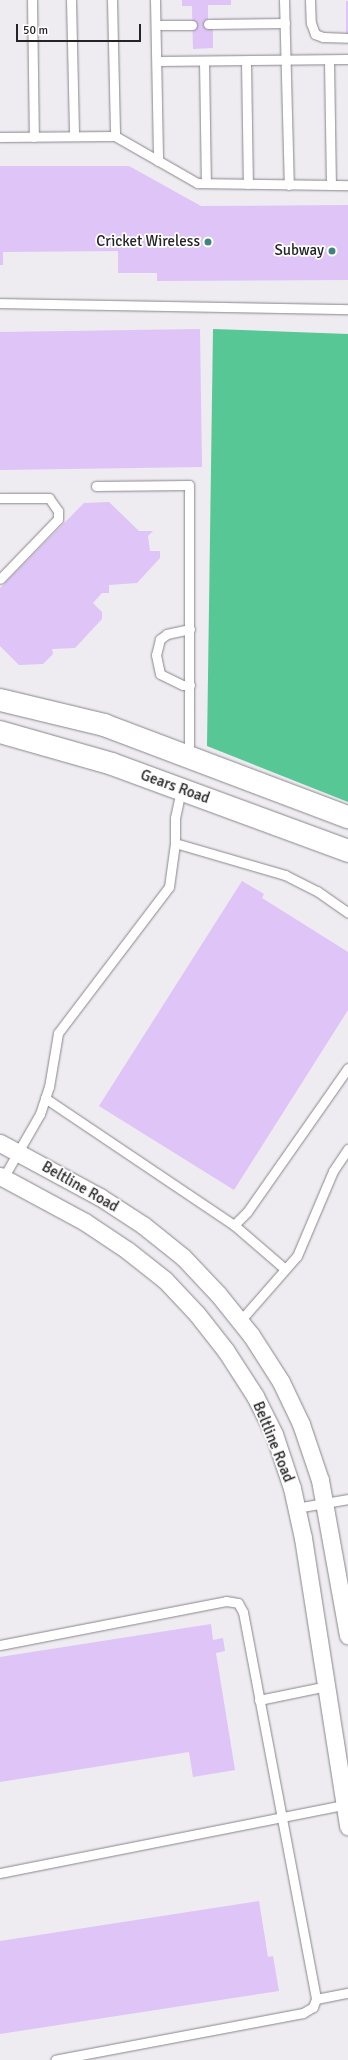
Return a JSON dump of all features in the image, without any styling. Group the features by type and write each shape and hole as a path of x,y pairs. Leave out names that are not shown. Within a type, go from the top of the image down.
{"street":[{"path":"0,700 104,725 188,758 348,817"},
{"name":"Gears Road","path":"0,732 112,764 348,851"},
{"path":"181,790 188,758"},
{"name":"Beltline Road","path":"0,1143 100,1197 143,1225 183,1257 240,1321 281,1382 298,1417 320,1480 348,1635"},
{"name":"Beltline Road","path":"1,1179 85,1222 127,1250 165,1280 197,1314 226,1351 255,1396 274,1434 296,1508 347,1805 348,1826"}],"lane":[{"path":"32,0 34,137"},
{"path":"71,0 74,136"},
{"path":"112,0 115,136"},
{"path":"155,0 158,161"},
{"path":"284,0 287,60 289,184"},
{"path":"310,0 311,23 315,34 323,37 348,38"},
{"path":"208,24 285,23"},
{"path":"156,25 192,25"},
{"path":"157,61 348,59"},
{"path":"329,60 331,185"},
{"path":"204,61 206,183"},
{"path":"246,61 248,184"},
{"path":"0,137 115,136 197,183 348,185"},
{"path":"0,303 348,309"},
{"path":"96,486 190,485 190,685 188,758"},
{"path":"0,498 49,498 58,511 58,519 0,579"},
{"path":"190,629 166,634 160,638 156,655 160,674 183,685 190,685"},
{"path":"1,1179 40,1114 45,1098 58,1034 169,887 175,842 176,818 181,790"},
{"path":"175,842 285,875 317,891 348,913"},
{"path":"234,1226 247,1212 348,1068"},
{"path":"45,1098 234,1226 285,1269"},
{"path":"240,1321 297,1256 333,1171 348,1149"},
{"path":"296,1508 348,1499"},
{"path":"0,1645 226,1601 238,1603 243,1612 316,1999 312,2007 303,2013 55,2060"},
{"path":"259,1700 327,1686"},
{"path":"0,1873 282,1819 347,1805"},
{"path":"316,1999 348,1993"}],"green space":[{"path":"213,329 348,334 348,802 207,746"}],"building":[{"path":"182,0 231,0 231,5 208,5 208,24 213,29 213,48 193,49 192,6 182,6"},
{"path":"346,1 348,1 348,34 346,34"},
{"path":"0,166 129,166 201,206 348,205 348,280 157,281 157,273 118,273 118,251 3,252 3,265 0,265"},
{"path":"200,329 202,467 0,470 0,332"},
{"path":"109,502 139,531 153,531 148,536 150,551 160,551 160,558 137,583 109,585 109,593 102,593 93,603 102,612 102,619 75,648 52,649 53,654 43,664 19,665 0,646 0,588 84,503"},
{"path":"242,881 264,894 262,898 348,952 348,1010 234,1190 99,1106"},
{"path":"211,1624 213,1640 223,1638 225,1651 216,1653 235,1770 193,1777 189,1752 0,1782 0,1657"},
{"path":"259,1901 268,1957 273,1956 279,1991 0,2034 0,1941"}],"place":[{"name":"Cricket Wireless","path":"208,242"},
{"name":"Subway","path":"332,251"}]}
